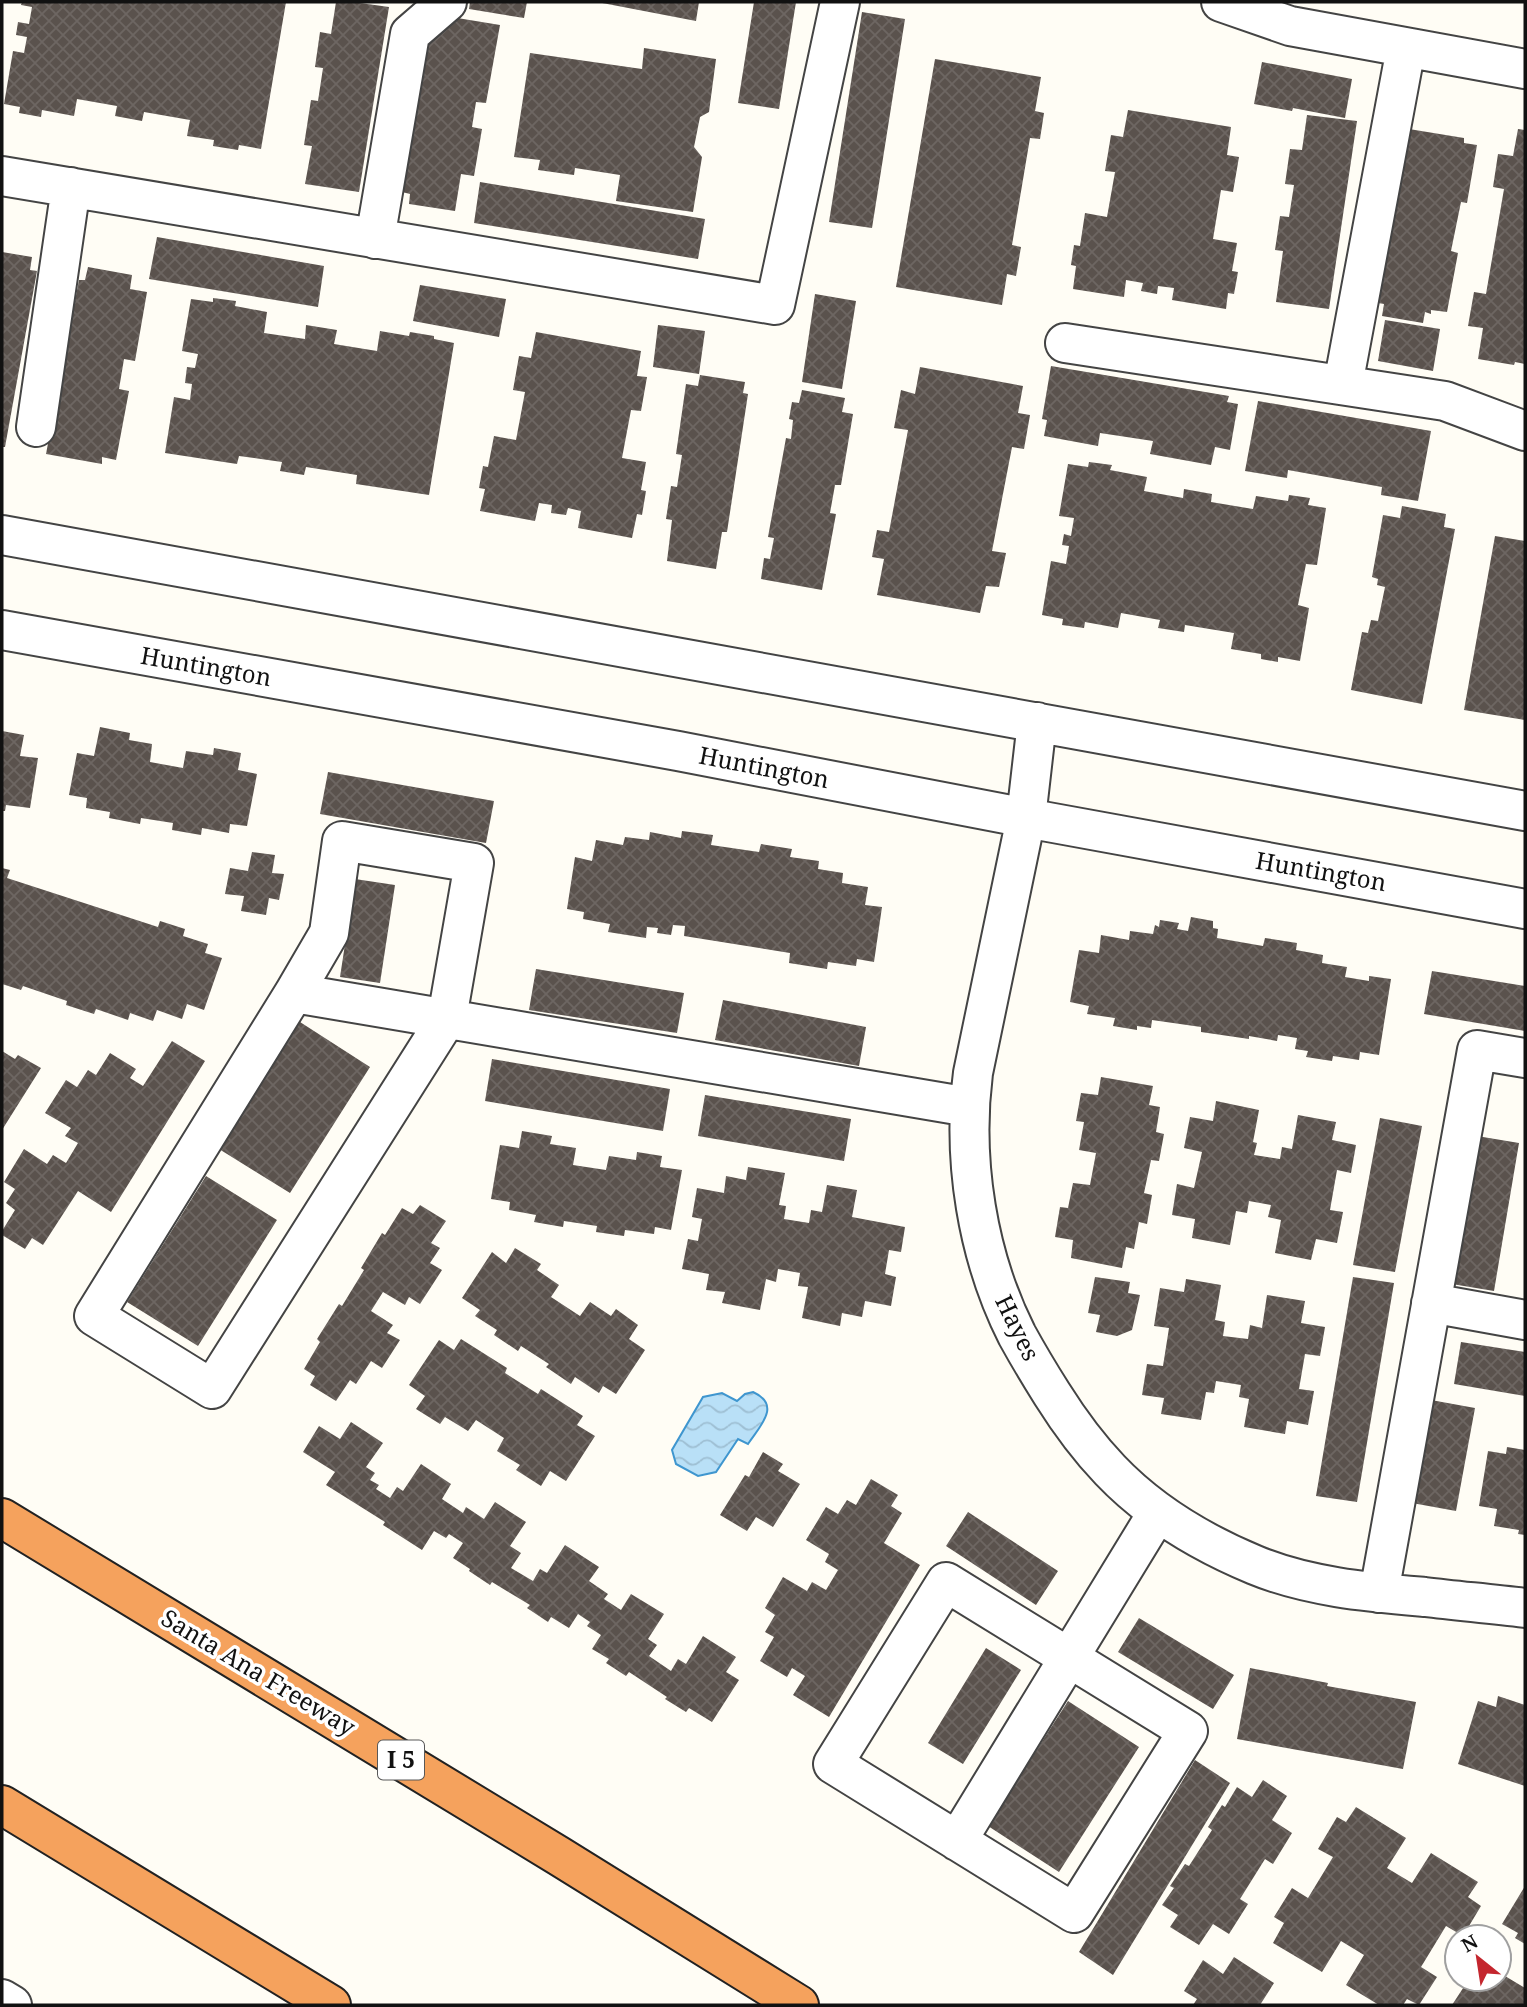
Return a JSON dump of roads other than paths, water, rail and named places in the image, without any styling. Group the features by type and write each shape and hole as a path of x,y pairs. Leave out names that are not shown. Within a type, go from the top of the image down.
{"highway":[{"name":"Santa Ana Freeway","path":"2,1518 799,2005"},
{"path":"2,1805 331,2005"}],"street":[{"path":"376,239 410,34 447,2"},
{"path":"2,176 775,305 840,2"},
{"path":"1221,2 1290,26 1525,69"},
{"path":"1343,385 1406,48"},
{"path":"36,427 71,187"},
{"path":"1065,343 1445,401 1525,430"},
{"path":"2,535 1525,810"},
{"name":"Huntington","path":"2,631 678,751 1525,909"},
{"name":"Hayes","path":"1037,722 1026,818 973,1073 969,1107 973,1183 981,1233 995,1282 1017,1334 1075,1430 1111,1471 1158,1511 1205,1541 1256,1565 1315,1583 1379,1593 1525,1608"},
{"path":"342,841 474,863 447,1018 212,1389 94,1316 294,993 329,933 342,841"},
{"path":"294,993 969,1107"},
{"path":"1379,1593 1477,1050 1525,1058"},
{"path":"1431,1303 1525,1320"},
{"path":"957,1841 1158,1511"},
{"path":"946,1582 1188,1731 1074,1913 957,1841 833,1764 946,1582"},
{"path":"2,1999 12,2005"}],"water":[{"path":"753,1392 762,1397 767,1409 763,1423 748,1444 738,1439 716,1472 698,1476 676,1464 672,1450 703,1397 722,1393 737,1401 745,1394"}]}
